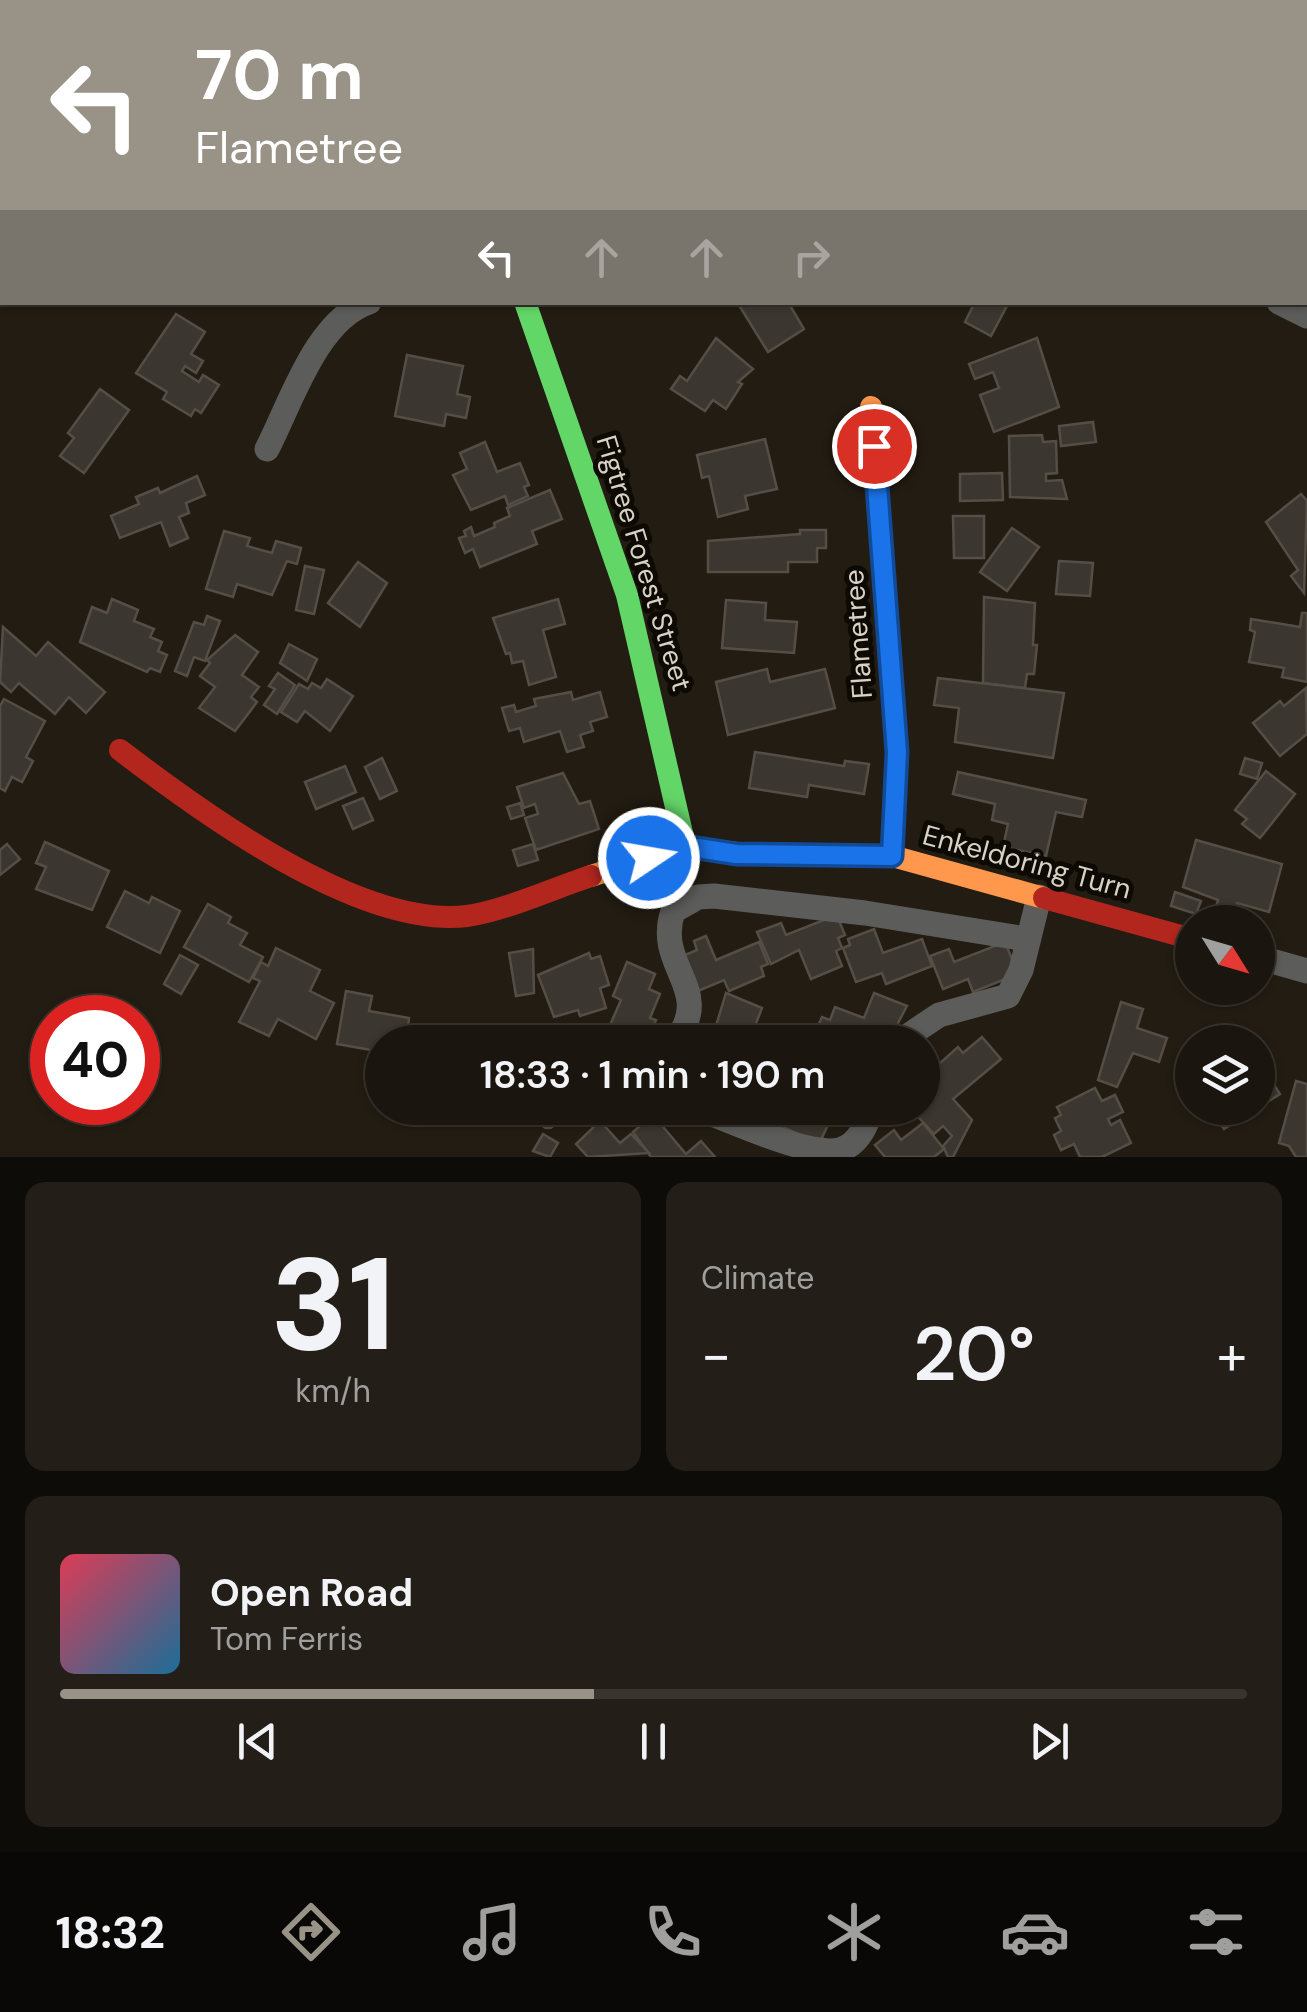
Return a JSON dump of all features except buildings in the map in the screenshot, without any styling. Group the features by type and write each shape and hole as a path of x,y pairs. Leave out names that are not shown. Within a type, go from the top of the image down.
{"street":[{"path":"268,449 322,342 361,305"},
{"name":"Figtree Forest Street","path":"526,305 627,595 685,846"},
{"name":"Flametree","path":"871,407 897,752 892,856"},
{"name":"Enkeldoring Turn","path":"120,750 214,822 280,858 378,904 416,911 466,916 685,846 736,854 892,856 1175,934"},
{"path":"686,1025 692,1005 666,933 673,911 698,897 865,913 1026,939"},
{"path":"925,1025 940,1015 1008,996 1016,987 1039,897"},
{"path":"1275,962 1307,971"},
{"path":"745,1125 818,1151 840,1150 856,1141 864,1125"}],"traffic: fast":[{"path":"526,305 627,595 685,846"}],"traffic: slow":[{"path":"871,407 897,752 892,856"},
{"path":"591,876 685,846 736,853 892,856 1044,898"}],"traffic: jam":[{"path":"120,750 193,804 284,861 379,904 425,915 467,916 591,876"},
{"path":"1044,898 1175,934"}],"route":[{"path":"649,858 685,846 736,854 892,856 897,752 874,446"}]}
